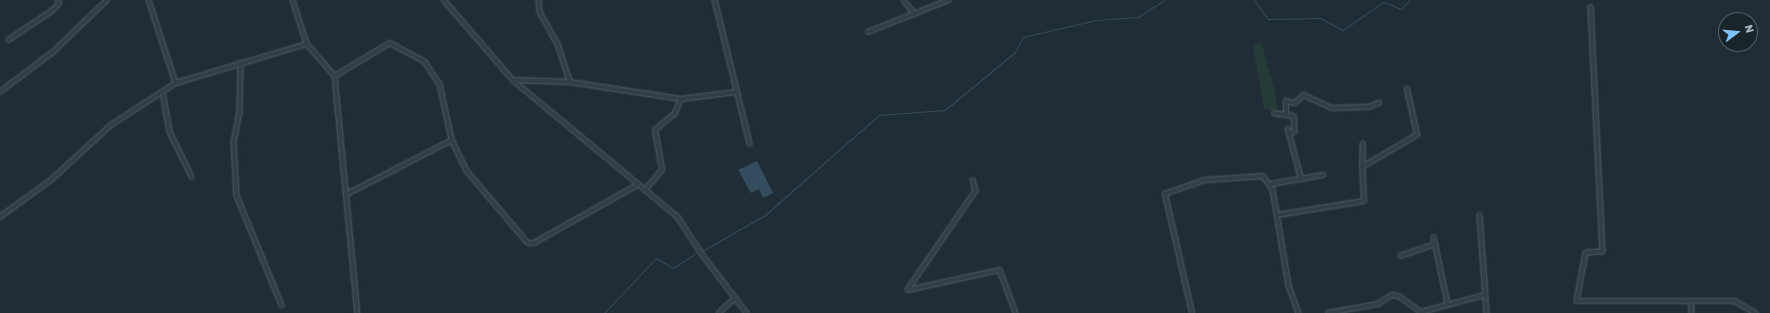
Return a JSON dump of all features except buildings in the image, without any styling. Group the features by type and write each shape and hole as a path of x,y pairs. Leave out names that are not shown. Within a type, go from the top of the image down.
{"street":[{"path":"8,40 52,11 59,4 58,0"},
{"path":"0,92 52,52 107,0"},
{"path":"149,0 176,83"},
{"path":"293,0 307,44 335,76 349,194 358,313"},
{"path":"444,0 513,80 639,184 686,225 702,254 747,313"},
{"path":"539,0 540,12 558,44 570,82"},
{"path":"715,0 750,144"},
{"path":"904,0 915,14"},
{"path":"868,32 949,0"},
{"path":"1591,7 1603,252 1586,254 1577,301 1735,301 1756,313"},
{"path":"0,217 51,180 110,125 176,83 307,44"},
{"path":"335,76 393,44 425,62 437,76 452,140 472,179 531,244 639,184"},
{"path":"241,63 240,112 234,142 237,196 282,305"},
{"path":"513,80 570,82 681,99 737,92"},
{"path":"1362,167 1417,135 1407,89"},
{"path":"163,92 170,132 192,177"},
{"path":"1286,115 1286,101 1295,103 1304,95 1332,108 1380,103"},
{"path":"646,190 662,170 655,130 675,113 681,99"},
{"path":"1274,113 1296,118 1295,132 1289,131 1301,177"},
{"path":"349,194 452,140"},
{"path":"1277,215 1364,202 1362,167 1363,144"},
{"path":"1271,184 1301,177 1323,175"},
{"path":"1192,313 1166,194 1205,180 1263,176 1271,184 1289,286 1299,313"},
{"path":"973,180 976,191 908,290 1000,270 1016,313"},
{"path":"1480,215 1487,313"},
{"path":"1434,237 1448,304"},
{"path":"1400,256 1435,244"},
{"path":"1328,313 1378,304 1392,295 1399,296 1421,312 1485,295"},
{"path":"719,313 735,298"},
{"path":"1691,301 1692,313"}],"green space":[{"path":"1261,42 1275,91 1277,110 1264,109 1253,46"}],"water":[{"path":"757,161 773,193 763,198 759,189 751,193 738,170"}],"waterway":[{"path":"702,251 765,215 879,115 945,110 1015,52 1023,37 1096,20 1138,17 1164,0"},
{"path":"1254,0 1268,19 1320,18 1343,30 1383,2 1401,9 1409,0"},
{"path":"604,313 656,258 673,268 696,253"}]}
